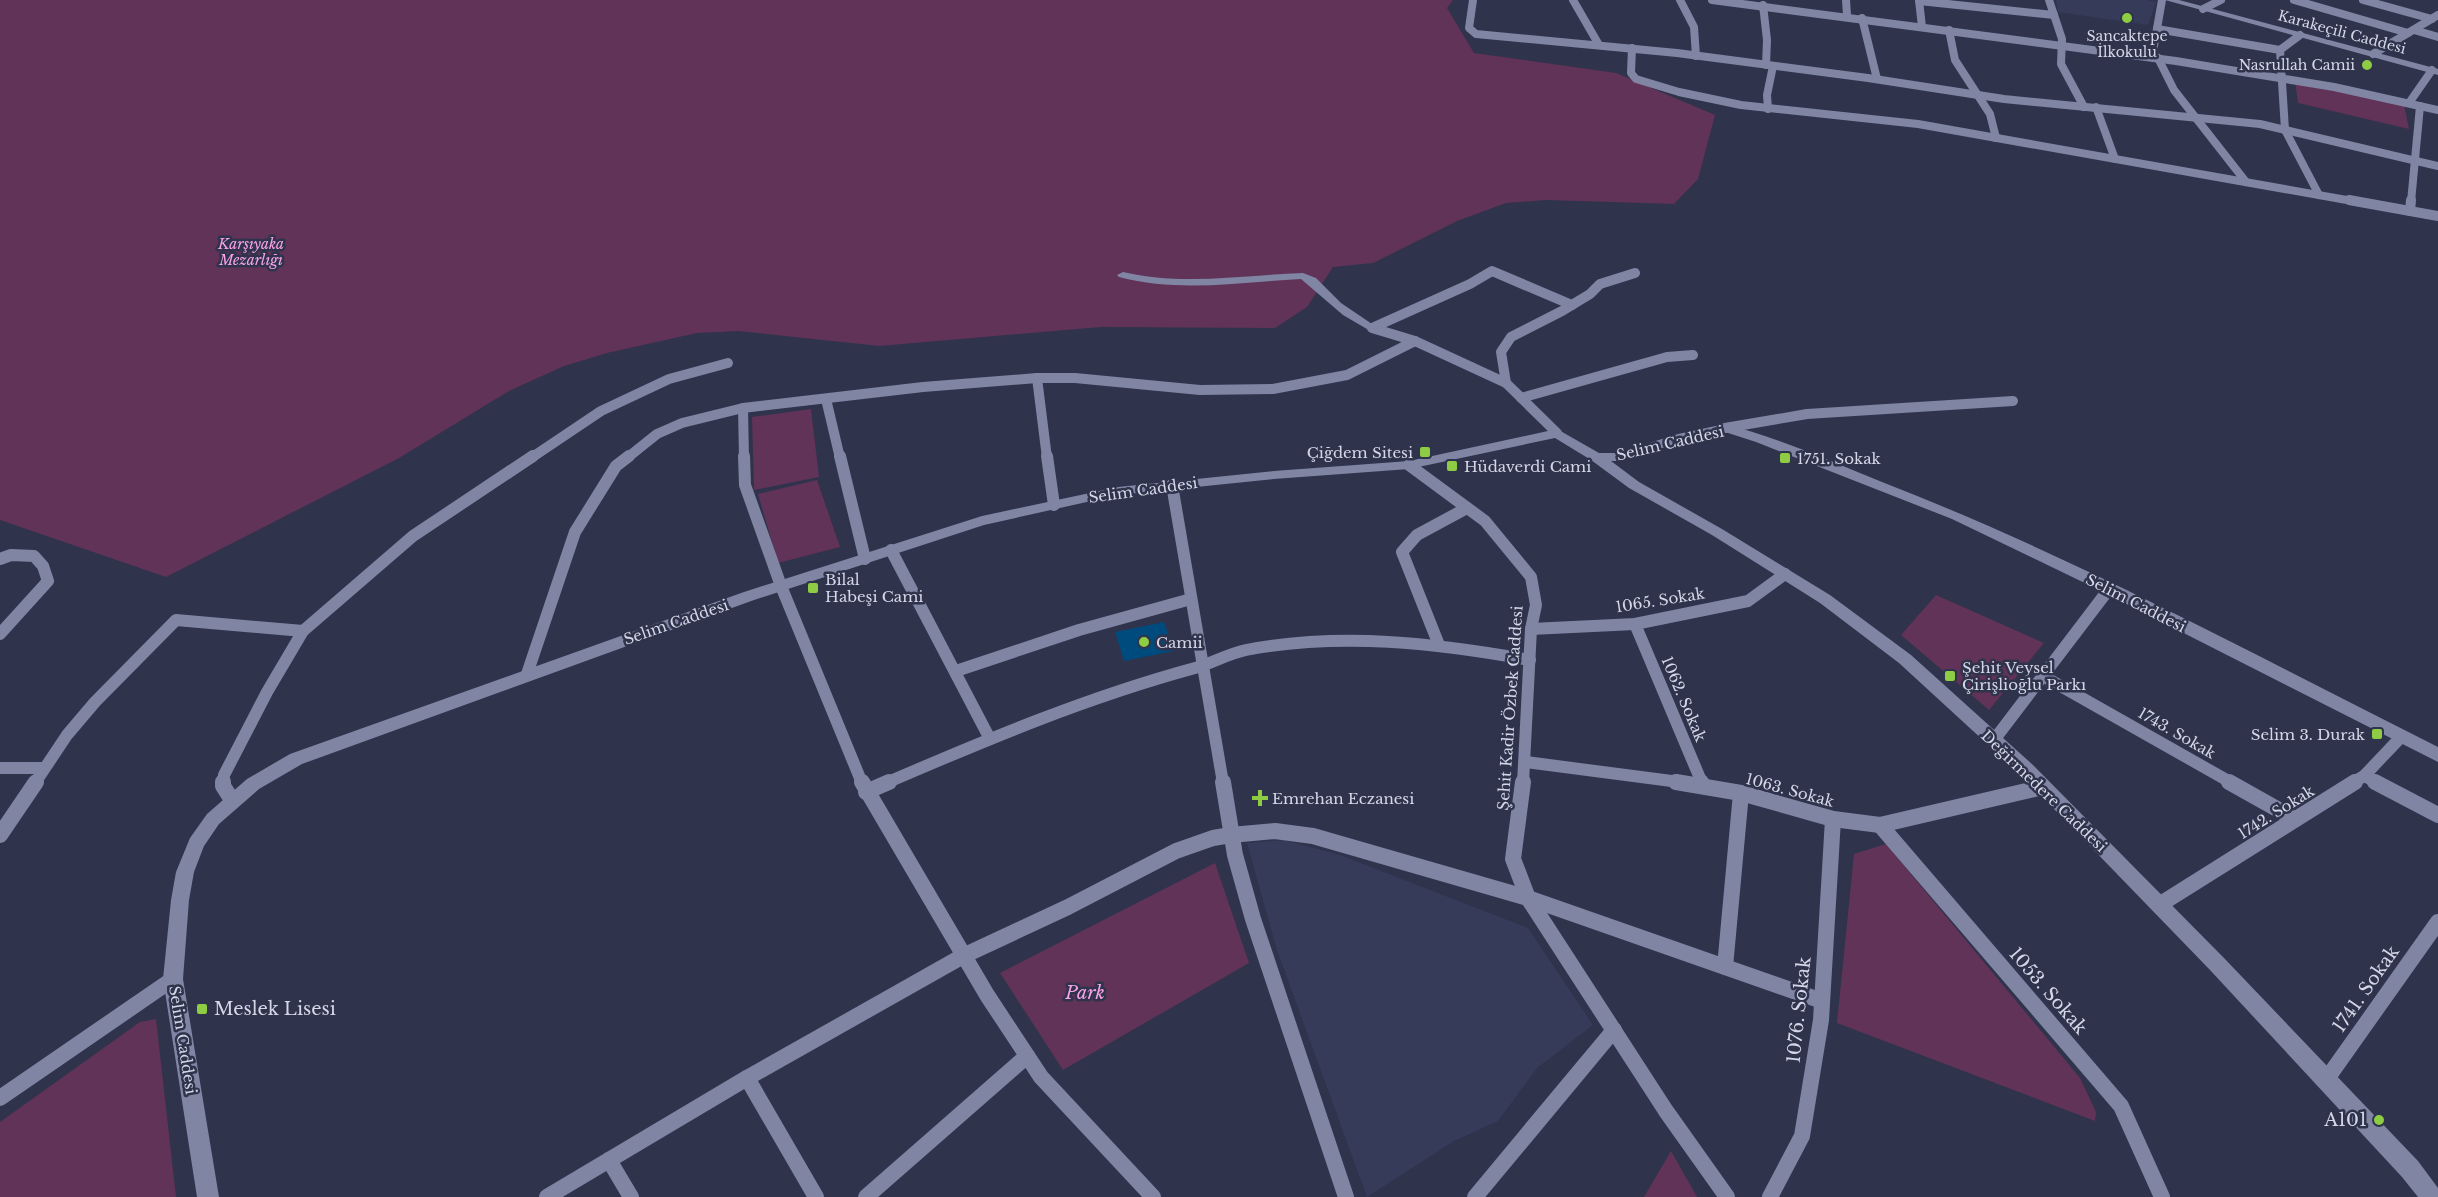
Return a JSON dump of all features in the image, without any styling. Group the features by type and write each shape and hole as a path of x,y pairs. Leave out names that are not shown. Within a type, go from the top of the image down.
{"main road":[{"name":"Karakeçili Caddesi","path":"2169,0 2435,71"},
{"path":"1123,275 1136,279 1208,282 1303,276 1312,279 1332,301 1353,318 1372,328"},
{"name":"Selim Caddesi","path":"208,1197 173,979 180,900 185,872 196,843 213,819 232,800 253,784 296,759 527,674 781,586 982,521 1118,491 1409,465 1557,433 1596,457 1618,457 1683,437 1725,428 1761,439 1958,516 2109,589 2438,755"},
{"name":"Değirmedere Caddesi","path":"1596,457 1634,485 1717,532 1825,599 1905,659 2043,787 2159,905 2410,1169 2431,1197"}],"street":[{"path":"1473,0 1469,28 1476,33 1632,48 1978,94 2260,124 2438,166"},
{"path":"1573,0 1599,45"},
{"path":"1680,0 1692,20 1698,44 1696,56"},
{"path":"1712,0 1763,5 1773,3 1922,27 2282,76 2438,110"},
{"path":"1846,0 1847,15"},
{"path":"2049,0 2063,45 2061,64 2084,106"},
{"path":"2162,0 2155,57 2174,90 2198,117 2246,182"},
{"path":"2203,9 2221,0"},
{"path":"2294,0 2411,32 2438,37"},
{"path":"2363,0 2435,17"},
{"path":"1922,27 1919,1 2054,15"},
{"path":"1763,5 1770,65 1768,110"},
{"path":"2373,54 2435,17"},
{"path":"1862,18 1877,79"},
{"path":"2157,29 2280,50 2301,35"},
{"path":"1949,30 1955,60 1990,114 1996,138"},
{"path":"1632,48 1630,73 1636,79 1715,100 1768,110 1918,124 2438,216"},
{"path":"2280,50 2285,130 2319,195"},
{"path":"2409,103 2435,71"},
{"path":"2410,211 2420,106"},
{"path":"2096,107 2115,159"},
{"path":"1372,328 1492,272 1572,304"},
{"path":"1506,383 1501,352 1511,337 1572,304 1600,284 1635,273"},
{"path":"1372,328 1415,341 1506,383 1557,433"},
{"path":"527,674 575,532 616,466 657,434 682,423 743,408 923,387 1037,378 1075,378 1200,390 1273,389 1347,375 1415,341"},
{"path":"1521,398 1667,357 1693,355"},
{"path":"232,800 222,786 224,775 267,692 303,631 413,536 601,411 669,379 728,363"},
{"path":"1037,378 1038,400 1054,505"},
{"path":"826,399 865,558"},
{"path":"1725,428 1807,414 2013,401"},
{"path":"743,408 745,485 781,586 866,792 963,956 1041,1077 1153,1197"},
{"name":"Şehit Kadir Özbek Caddesi","path":"1409,465 1485,521 1532,577 1536,604 1531,629 1526,762 1513,859 1527,898 1727,1197"},
{"path":"1172,485 1231,835 1253,919 1346,1197"},
{"path":"1439,645 1402,552 1417,535 1467,507"},
{"path":"891,550 990,739"},
{"path":"0,559 11,555 34,556 43,566 48,581 0,634"},
{"name":"1065. Sokak","path":"1531,629 1635,624 1748,601 1785,574"},
{"path":"1994,740 2109,589"},
{"path":"956,671 1079,630 1191,600"},
{"path":"0,835 44,768 94,702 176,620 303,631"},
{"name":"1062. Sokak","path":"1635,624 1703,786"},
{"path":"866,792 990,739 1126,686 1201,666 1218,657 1304,644 1385,641 1439,645 1530,660"},
{"name":"1743. Sokak","path":"2043,676 2295,819"},
{"name":"1742. Sokak","path":"2159,905 2364,776 2401,737"},
{"name":"1063. Sokak","path":"1526,762 1703,786 1741,793 1833,819 1880,825 2043,787"},
{"path":"0,768 44,768"},
{"path":"2364,776 2438,815"},
{"path":"1725,967 1741,793"},
{"name":"1076. Sokak","path":"1770,1197 1802,1136 1822,1001 1833,819"},
{"name":"1053. Sokak","path":"1880,825 2121,1106 2162,1197"},
{"path":"547,1197 747,1078 963,956 1068,908 1176,851 1213,838 1231,835 1275,831 1313,836 1527,898 1822,1001"},
{"name":"1741. Sokak","path":"2326,1080 2438,922"},
{"path":"0,1098 173,979"},
{"path":"1475,1197 1614,1030"},
{"path":"866,1197 1027,1056"},
{"path":"747,1078 816,1197"},
{"path":"609,1160 631,1197"}],"shaded area":[{"name":"Sancaktepe İlkokulu","path":"2056,0 2147,0 2156,2 2148,25 2058,12"},
{"path":"1284,840 1340,855 1528,928 1593,1025 1537,1068 1498,1121 1454,1141 1367,1197 1277,950 1247,843"}],"green space":[{"name":"Karşıyaka Mezarlığı","path":"0,0 1453,0 1447,8 1474,53 1616,73 1715,115 1698,179 1674,204 1546,200 1506,203 1457,221 1373,263 1333,267 1307,307 1275,328 1101,327 879,346 739,331 697,333 607,353 564,366 509,391 399,458 166,577 0,520"},
{"path":"2295,81 2404,104 2409,129 2298,103"},
{"path":"811,409 819,477 754,490 752,417"},
{"path":"817,480 840,547 778,563 758,494"},
{"path":"1936,595 2044,643 1989,710 1901,635"},
{"path":"1886,844 2080,1078 2096,1112 2095,1121 1837,1023 1854,854"},
{"name":"Park","path":"1215,863 1249,963 1063,1070 1000,973"},
{"path":"156,1019 176,1197 0,1197 0,1122 140,1022"},
{"path":"1671,1151 1697,1197 1644,1197"}],"building":[{"name":"Camii","path":"1164,622 1174,651 1124,661 1115,632"}],"place":[{"name":"Sancaktepe İlkokulu","path":"2127,18"},
{"name":"Nasrullah Camii","path":"2367,65"},
{"name":"Çiğdem Sitesi","path":"1425,452"},
{"name":"1751. Sokak","path":"1785,458"},
{"name":"Hüdaverdi Cami","path":"1452,466"},
{"name":"Bilal Habeşi Cami","path":"813,588"},
{"name":"Camii","path":"1144,642"},
{"name":"Şehit Veysel Çirişlioğlu Parkı","path":"1950,676"},
{"name":"Selim 3. Durak","path":"2377,734"},
{"name":"Emrehan Eczanesi","path":"1260,798"},
{"name":"Meslek Lisesi","path":"202,1009"},
{"name":"A101","path":"2379,1120"}]}
